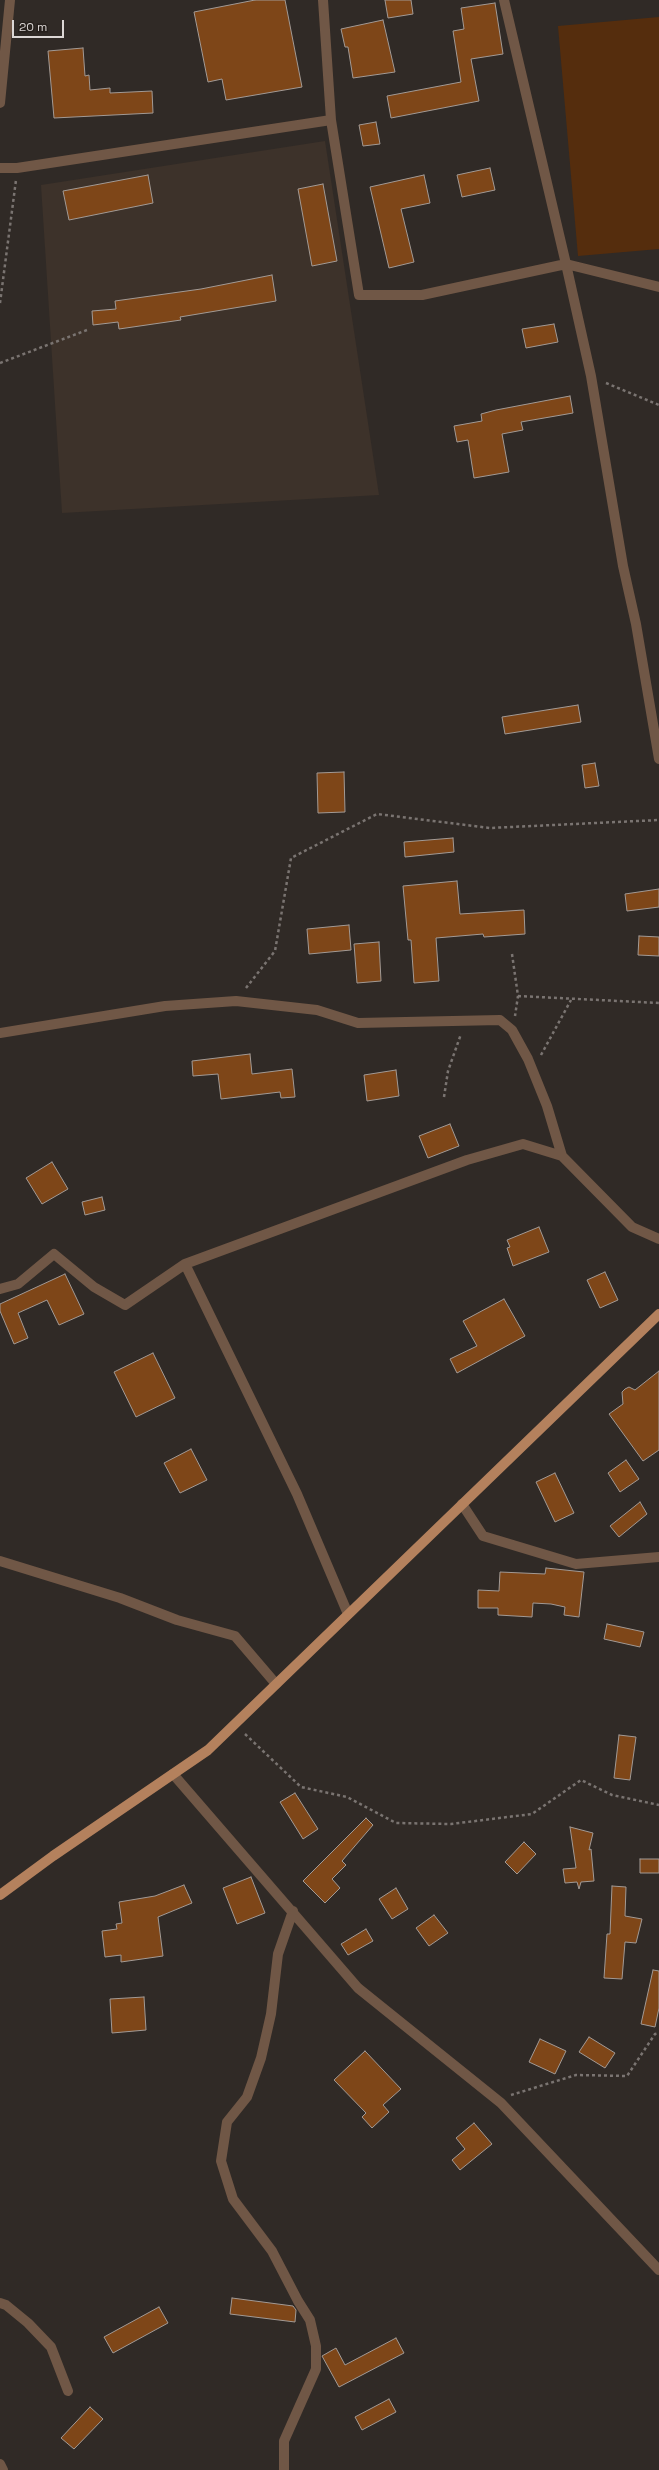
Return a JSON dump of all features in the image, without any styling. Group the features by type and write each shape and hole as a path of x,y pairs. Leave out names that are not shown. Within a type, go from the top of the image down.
{"main road":[{"path":"0,1895 53,1856 208,1750 659,1314"}],"street":[{"path":"0,103 10,0"},
{"path":"323,0 331,120 359,295 422,295 566,264 659,287"},
{"path":"504,0 591,376 622,566 636,624 659,759"},
{"path":"0,168 17,168 331,120"},
{"path":"0,1033 165,1006 236,1001 317,1010 358,1023 500,1020 512,1030 533,1070 547,1106 562,1156 632,1227 659,1239"},
{"path":"0,1289 18,1284 54,1254 94,1287 125,1305 185,1264 467,1160 522,1144 562,1156"},
{"path":"185,1264 297,1494 348,1614"},
{"path":"462,1504 483,1536 576,1564 659,1557"},
{"path":"0,1561 120,1598 177,1620 235,1636 276,1684"},
{"path":"173,1774 358,1988 498,2100 659,2270"},
{"path":"284,2470 284,2441 316,2369 316,2346 310,2320 298,2301 272,2251 233,2199 221,2161 227,2122 247,2097 261,2058 271,2014 278,1954 293,1911"},
{"path":"0,2303 6,2305 28,2323 51,2347 68,2391"},
{"path":"0,2464 3,2470"}],"path":[{"path":"0,303 17,168"},
{"path":"0,363 88,330"},
{"path":"591,376 659,405"},
{"path":"236,1001 275,951 291,858 376,814 490,828 659,820"},
{"path":"512,954 518,996 512,1030"},
{"path":"518,996 659,1003"},
{"path":"533,1070 571,1000"},
{"path":"444,1097 448,1071 463,1028"},
{"path":"235,1724 301,1787 347,1797 396,1823 451,1824 532,1814 581,1780 612,1795 659,1806"},
{"path":"498,2100 576,2075 627,2076 655,2034 659,2033"}],"shaded area":[{"path":"659,17 659,249 578,256 558,26"},
{"path":"325,141 379,495 62,513 41,185"}],"building":[{"path":"255,0 285,0 302,87 226,100 222,79 208,82 194,12"},
{"path":"385,0 411,0 413,14 388,18"},
{"path":"495,3 503,54 471,59 479,101 391,118 387,96 461,82 453,31 464,29 461,8"},
{"path":"383,20 395,72 353,78 348,47 345,47 341,29"},
{"path":"83,48 85,76 89,75 90,90 110,88 110,93 152,91 153,113 54,118 48,51"},
{"path":"376,122 380,144 363,146 359,125"},
{"path":"490,168 495,190 462,197 457,175"},
{"path":"148,175 153,203 69,220 63,191"},
{"path":"424,175 430,203 401,209 414,262 389,268 370,187"},
{"path":"323,184 337,261 312,266 298,189"},
{"path":"272,275 276,301 180,317 181,320 119,329 118,322 93,325 92,311 116,309 115,301 201,289"},
{"path":"554,324 558,342 526,348 522,329"},
{"path":"570,396 573,413 521,422 523,430 502,434 509,472 474,478 468,440 457,442 454,426 482,421 481,414 496,410"},
{"path":"578,705 581,722 505,734 502,717"},
{"path":"595,763 599,786 585,788 582,765"},
{"path":"344,772 345,812 318,813 317,773"},
{"path":"453,838 454,852 405,857 404,842"},
{"path":"457,881 460,914 524,910 525,934 484,937 483,934 436,938 439,981 414,983 411,940 408,940 403,886"},
{"path":"659,889 659,907 627,911 625,894"},
{"path":"349,925 351,950 309,954 307,929"},
{"path":"639,936 659,937 659,956 638,955"},
{"path":"379,942 381,981 357,983 354,944"},
{"path":"250,1054 252,1074 292,1069 295,1097 281,1098 280,1092 221,1099 218,1074 193,1076 192,1061"},
{"path":"396,1070 399,1096 367,1101 364,1075"},
{"path":"450,1124 459,1146 428,1158 419,1136"},
{"path":"52,1162 68,1189 42,1204 26,1178"},
{"path":"102,1197 105,1210 85,1215 82,1202"},
{"path":"539,1227 549,1252 513,1266 507,1248 510,1247 507,1240"},
{"path":"605,1272 618,1300 600,1308 587,1280"},
{"path":"65,1274 84,1314 59,1325 47,1300 18,1313 28,1338 14,1344 0,1311 0,1304"},
{"path":"504,1299 525,1336 457,1373 450,1359 477,1346 463,1321"},
{"path":"153,1353 175,1398 136,1417 114,1372"},
{"path":"659,1371 659,1450 643,1461 609,1414 623,1404 622,1392 625,1389 629,1387 635,1390"},
{"path":"191,1449 207,1480 180,1493 164,1463"},
{"path":"626,1460 639,1479 620,1492 608,1473"},
{"path":"555,1473 574,1513 555,1522 536,1482"},
{"path":"640,1502 647,1514 619,1537 610,1526"},
{"path":"546,1568 584,1572 579,1617 564,1615 565,1607 551,1604 533,1603 532,1617 498,1615 498,1608 478,1608 478,1590 499,1591 500,1572 545,1574"},
{"path":"607,1624 644,1632 640,1647 604,1639"},
{"path":"619,1735 636,1737 630,1780 614,1778"},
{"path":"295,1793 318,1829 303,1839 280,1802"},
{"path":"366,1818 373,1825 342,1861 346,1865 332,1879 340,1888 325,1903 303,1881"},
{"path":"570,1827 593,1833 589,1850 591,1849 594,1881 581,1882 579,1889 577,1882 565,1883 563,1869 576,1868"},
{"path":"524,1842 536,1854 517,1874 505,1862"},
{"path":"640,1859 659,1859 659,1873 640,1873"},
{"path":"251,1877 265,1913 237,1924 223,1888"},
{"path":"184,1885 192,1903 158,1917 163,1956 121,1962 121,1955 105,1957 102,1931 117,1929 116,1924 122,1923 119,1902 155,1896"},
{"path":"612,1886 626,1887 625,1916 642,1919 636,1943 625,1942 622,1979 604,1978 607,1934 610,1934"},
{"path":"396,1888 408,1909 392,1919 379,1899"},
{"path":"434,1915 448,1933 429,1946 416,1928"},
{"path":"366,1929 373,1941 348,1955 341,1944"},
{"path":"653,1970 659,1971 659,2008 655,2027 641,2024"},
{"path":"144,1997 146,2030 112,2033 110,1999"},
{"path":"589,2037 615,2053 605,2068 579,2052"},
{"path":"540,2039 566,2051 555,2074 529,2062"},
{"path":"365,2051 401,2089 383,2105 389,2112 372,2128 362,2117 366,2113 334,2080"},
{"path":"474,2123 492,2144 460,2170 452,2160 465,2149 456,2138"},
{"path":"232,2298 293,2306 296,2310 295,2322 230,2314"},
{"path":"159,2307 168,2323 113,2353 104,2337"},
{"path":"396,2338 404,2353 339,2387 322,2356 336,2348 345,2365"},
{"path":"389,2399 396,2412 362,2430 355,2417"},
{"path":"90,2407 103,2419 74,2449 61,2438"}]}
